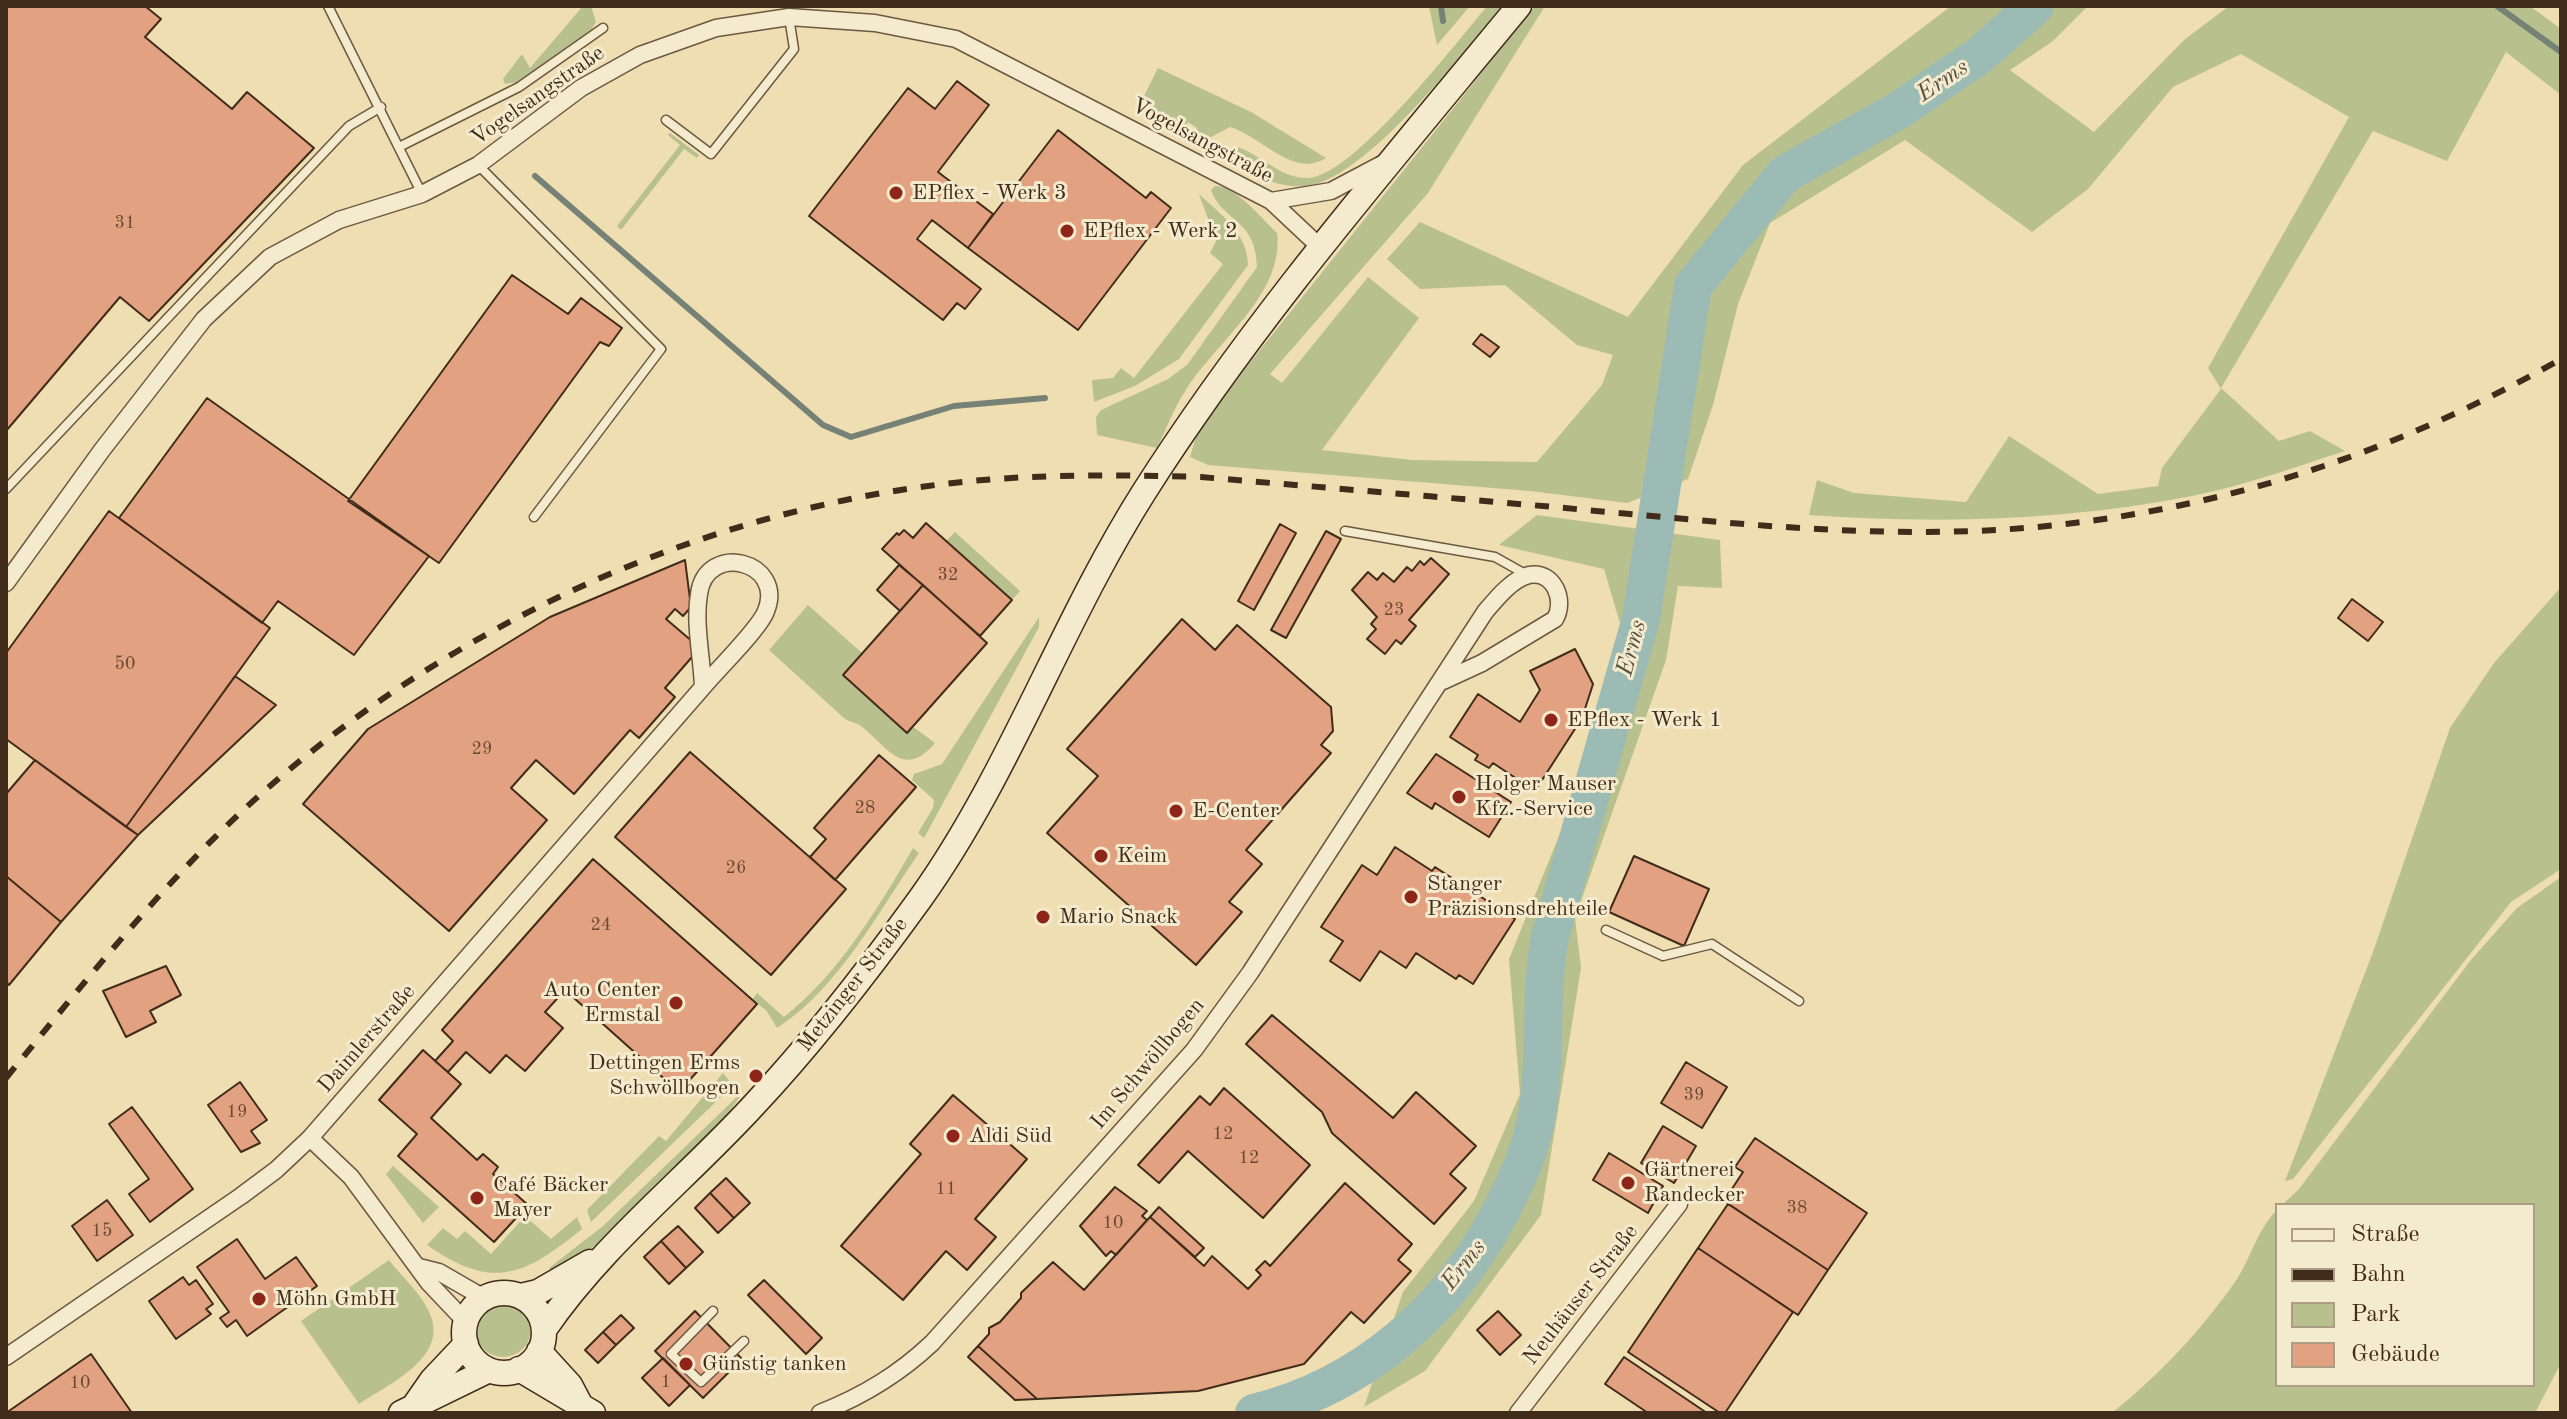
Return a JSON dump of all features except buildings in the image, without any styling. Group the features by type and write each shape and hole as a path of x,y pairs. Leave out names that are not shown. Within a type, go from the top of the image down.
{"street":[{"name":"Metzinger Straße","path":"519,1369 606,1252 753,1106 883,949 973,817 1143,493 1227,366 1320,247 1519,6"},
{"name":"Vogelsangstraße","path":"6,583 111,438 204,319 270,257 339,220 422,194 478,165 581,88 640,55 716,28 789,17 875,23 956,39 1271,201 1320,247"},
{"path":"1271,201 1331,191 1398,153"},
{"name":"Daimlerstraße","path":"6,1357 241,1196 276,1170 310,1138 703,687 766,611 769,587 759,570 741,561 723,562 705,575 699,594 703,687"},
{"path":"1443,681 1482,663 1555,619 1561,609 1559,595 1550,582 1539,575 1527,575"},
{"name":"Im Schwöllbogen","path":"820,1413 861,1397 907,1367 932,1343 1194,1050 1250,973 1443,681 1485,612 1503,592 1527,575"},
{"path":"310,1138 351,1177 419,1267 466,1333 475,1359 489,1370 504,1372 519,1369 561,1397 586,1408"},
{"name":"Neuhäuser Straße","path":"1518,1413 1679,1204"},
{"name":"Metzinger Straße","path":"484,1298 498,1293 521,1296 538,1292 606,1252"},
{"path":"408,1408 466,1333 472,1308 484,1298 439,1272 419,1267"},
{"path":"521,1296 539,1312 542,1341 586,1408"},
{"path":"408,1408 489,1370"}],"lane":[{"path":"328,6 401,146 422,194"},
{"path":"666,120 711,154 794,49 789,17"},
{"path":"401,146 519,87 603,28"},
{"path":"6,489 349,126 381,107"},
{"path":"478,165 661,349 534,517"},
{"path":"1345,531 1495,557 1527,575"},
{"path":"1606,930 1663,956 1712,944 1799,1001"},
{"path":"713,1311 671,1354 701,1382 744,1341"}],"green space":[{"path":"583,6 591,6 596,22 591,30 517,82 505,84 503,79 522,54 530,68"},
{"path":"1429,6 1470,6 1437,45"},
{"path":"1487,6 1501,6 1414,109 1360,159 1334,176 1311,185 1290,186 1269,181 1229,163 1226,153 1235,146 1297,177 1307,178 1326,172 1375,134"},
{"path":"1535,6 1545,6 1428,193 1270,374 1282,383 1368,277 1419,318 1322,450 1412,460 1537,462 1602,385 1613,355 1577,345 1505,285 1420,289 1387,259 1420,222 1628,317 1743,165 1951,6 2088,6 2053,41 2010,70 2094,132 2184,40 2229,6 2530,6 2561,29 2561,95 2506,52 2447,161 2373,131 2221,388 2279,441 2310,431 2345,451 2231,487 2145,504 2049,515 1954,520 1809,515 1817,480 1854,493 1966,502 2009,436 2098,494 2158,486 2162,468 2221,389 2208,368 2349,117 2241,54 2173,87 2088,189 2032,232 1905,140 1770,223 1738,304 1713,405 1688,479 1627,503 1530,491 1208,465 1190,457 1197,434 1240,375"},
{"path":"1158,68 1251,112 1326,158 1314,163 1290,160 1230,127 1196,145 1189,143 1197,128 1188,122 1178,138 1165,125 1137,110"},
{"path":"670,133 699,155 697,158 684,149 621,230 617,226 680,145 668,135"},
{"path":"1215,186 1240,197 1277,233 1276,256 1270,277 1259,298 1184,393 1157,448 1097,435 1096,417 1101,410 1168,379 1187,365 1257,267 1251,239 1216,201 1211,190"},
{"path":"1199,194 1238,234 1247,254 1248,265 1179,359 1135,386 1094,402 1092,380 1113,378 1121,368 1134,378 1223,264 1210,253 1216,241"},
{"path":"1537,515 1720,540 1722,588 1678,586 1666,660 1575,918 1581,968 1541,1215 1425,1371 1364,1407 1403,1292 1474,1201 1520,1094 1509,959 1559,836 1625,640 1604,569 1499,545"},
{"path":"955,532 1020,591 1012,600 946,541"},
{"path":"2561,587 2561,869 2511,902 2293,1179 2285,1181 2373,952 2450,728 2494,663"},
{"path":"808,605 862,653 843,675 935,743 924,754 913,759 895,756 861,726 844,718 769,650"},
{"path":"1039,617 1039,627 924,838 918,833 933,808 934,800 912,780 914,774 942,764"},
{"path":"913,848 919,853 856,948 820,992 777,1028 766,1010 752,1000 757,993 784,1017 804,1000 856,939"},
{"path":"2561,877 2561,1363 2535,1413 2112,1413 2164,1367 2195,1334 2237,1279 2264,1226 2275,1212 2275,1387 2535,1387 2535,1203 2284,1203 2299,1189 2470,961 2517,908"},
{"path":"723,1073 731,1083 723,1095 591,1222 587,1210 659,1136 666,1141"},
{"path":"744,1090 706,1141 658,1191 606,1237 555,1275 549,1268 603,1226"},
{"path":"393,1166 439,1207 423,1223 386,1174"},
{"path":"525,1216 551,1239 577,1217 582,1229 543,1258 508,1272 490,1273 471,1269 427,1245 443,1228 457,1239 465,1231 491,1254"},
{"path":"389,1260 426,1307 434,1330 431,1344 412,1368 359,1404 301,1321"},
{"path":"503,1301 522,1310 531,1329 522,1348 503,1357 484,1348 475,1329 484,1310"}],"waterway":[{"path":"1441,6 1443,21"},
{"name":"Erms","path":"1254,1413 1294,1401 1332,1384 1400,1339 1456,1280 1480,1247 1523,1164 1535,1127 1540,1092 1550,937 1641,619 1693,286 1785,174 1899,110 1980,55 2035,6"},
{"path":"2497,6 2561,52"},
{"path":"535,176 823,425 851,437 954,406 1045,398"}],"railway":[{"path":"6,1078 132,926 199,854 270,786 346,725 428,669 513,620 602,577 695,541 789,513 886,492 983,480 1146,476 1201,477 1790,527 1903,532 2017,529 2138,513 2264,485 2386,443 2446,418 2561,359"}],"place":[{"name":"EPflex - Werk 3","path":"896,193"},
{"name":"EPflex - Werk 2","path":"1067,231"},
{"name":"EPflex - Werk 1","path":"1551,720"},
{"name":"Holger Mauser Kfz.-Service","path":"1459,797"},
{"name":"E-Center","path":"1176,811"},
{"name":"Keim","path":"1101,856"},
{"name":"Stanger Präzisionsdrehteile","path":"1411,897"},
{"name":"Mario Snack","path":"1043,917"},
{"name":"Auto Center Ermstal","path":"676,1003"},
{"name":"Dettingen Erms Schwöllbogen","path":"756,1076"},
{"name":"Aldi Süd","path":"953,1136"},
{"name":"Gärtnerei Randecker","path":"1628,1183"},
{"name":"Café Bäcker Mayer","path":"477,1198"},
{"name":"Möhn GmbH","path":"259,1299"},
{"name":"Günstig tanken","path":"686,1364"}]}
